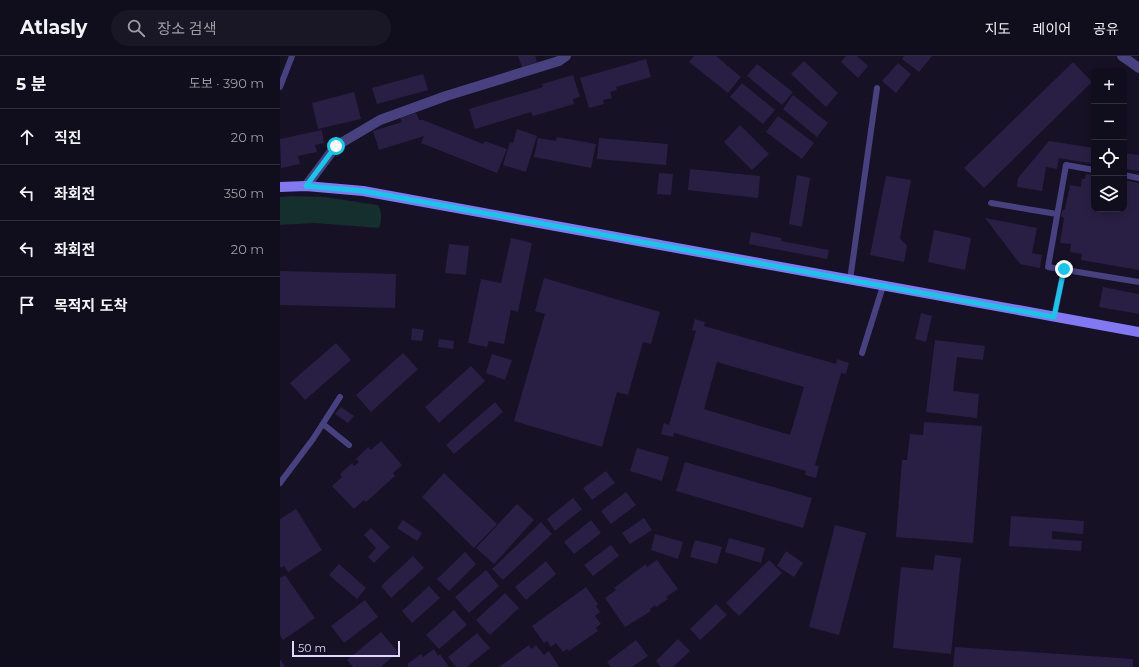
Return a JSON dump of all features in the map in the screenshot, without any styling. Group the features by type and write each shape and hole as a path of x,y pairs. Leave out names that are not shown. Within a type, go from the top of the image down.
{"street":[{"path":"306,186 336,146 380,120 446,96 559,61 566,56"},
{"path":"1122,56 1139,68"},
{"path":"280,188 306,186 363,191 1139,332"}],"lane":[{"path":"280,87 292,56"},
{"path":"850,280 877,88"},
{"path":"1091,169 1066,165 1048,267 1139,282"},
{"path":"1127,176 1139,178"},
{"path":"991,204 1057,214"},
{"path":"1054,317 1064,269"},
{"path":"862,353 883,286"},
{"path":"280,483 323,424 340,397"},
{"path":"323,424 349,445"}],"green space":[{"path":"280,197 324,197 378,205 381,213 379,228 314,223 280,225"}],"building":[{"path":"518,56 535,56 537,62 522,67"},
{"path":"694,56 716,56 741,77 728,93 689,62"},
{"path":"846,56 857,56 868,66 858,78 841,62"},
{"path":"904,56 932,56 919,72 902,59"},
{"path":"646,59 651,77 616,87 617,90 610,92 612,98 603,100 604,104 589,108 580,78"},
{"path":"804,61 838,93 826,107 791,74"},
{"path":"1073,62 1091,81 1091,83 984,188 964,168"},
{"path":"898,63 911,74 896,93 882,81"},
{"path":"757,64 793,92 782,105 747,76"},
{"path":"423,74 428,90 377,104 372,88"},
{"path":"573,75 580,97 573,99 574,104 533,116 531,112 475,129 469,109 543,87 542,84"},
{"path":"742,83 775,110 763,124 730,97"},
{"path":"354,92 361,119 318,129 312,103"},
{"path":"793,95 828,123 817,137 783,109"},
{"path":"416,113 419,120 423,120 483,144 485,141 507,149 497,173 421,143 424,136 379,150 373,131 402,122 400,118"},
{"path":"778,116 814,143 802,159 766,132"},
{"path":"740,125 769,154 752,170 724,142"},
{"path":"517,129 537,136 526,172 503,165 510,142 513,143"},
{"path":"322,130 324,143 315,145 317,152 298,156 300,164 281,168 280,139"},
{"path":"557,137 596,144 591,168 534,157 538,138 556,141"},
{"path":"599,138 668,144 666,165 597,159"},
{"path":"1049,141 1091,148 1091,163 1059,158 1057,169 1046,167 1042,191 1017,187 1018,178"},
{"path":"1127,153 1139,155 1139,171 1127,169"},
{"path":"690,169 760,176 758,198 688,190"},
{"path":"659,173 673,174 671,195 657,194"},
{"path":"1086,174 1091,175 1091,212 1127,212 1127,181 1139,183 1139,270 1081,260 1082,254 1070,252 1071,244 1060,243 1064,218 1061,216 1062,211 1065,209 1070,185 1081,187 1082,179 1085,179"},
{"path":"797,175 810,178 802,227 789,224"},
{"path":"886,176 911,180 900,238 907,246 904,262 870,255"},
{"path":"985,218 1037,228 1032,253 1042,255 1040,268 1020,264"},
{"path":"934,230 971,238 965,270 928,262"},
{"path":"751,232 781,238 781,241 829,250 827,259 749,244"},
{"path":"511,238 532,243 518,312 511,310 504,344 489,341 487,347 468,343 481,279 501,283"},
{"path":"449,244 469,246 466,275 445,273"},
{"path":"280,271 396,274 395,308 280,305"},
{"path":"544,278 660,312 651,344 643,342 628,395 617,392 602,447 514,421 545,314 535,311"},
{"path":"1103,287 1139,294 1139,314 1099,307"},
{"path":"921,313 932,316 926,342 915,339"},
{"path":"695,319 705,322 704,326 836,364 837,359 849,363 846,374 841,373 815,465 819,466 816,478 805,475 806,471 674,433 673,437 661,434 664,423 669,425 696,331 692,330","holes":["717,362 804,387 790,435 704,409"]},
{"path":"412,328 424,330 422,341 411,340"},
{"path":"439,339 454,341 453,349 438,347"},
{"path":"935,340 985,346 983,360 957,357 953,391 979,394 977,418 926,412"},
{"path":"336,343 351,360 305,400 290,383"},
{"path":"403,353 418,369 371,412 356,395"},
{"path":"492,354 512,360 505,380 486,373"},
{"path":"471,366 485,381 439,423 425,407"},
{"path":"495,402 503,412 454,454 446,445"},
{"path":"341,407 354,416 348,423 335,414"},
{"path":"924,422 982,426 973,543 896,537 902,460 907,460 910,434 923,435"},
{"path":"381,441 402,465 393,473 395,476 366,502 364,500 354,509 332,486 342,477 340,474 352,463 354,466 359,462 356,459 368,447 371,450"},
{"path":"637,448 669,457 662,481 630,471"},
{"path":"685,462 812,498 803,528 676,491"},
{"path":"606,471 615,483 592,500 583,488"},
{"path":"444,473 497,524 474,548 422,497"},
{"path":"626,492 636,505 611,524 601,511"},
{"path":"573,498 582,509 555,531 547,519"},
{"path":"517,504 534,520 494,564 476,548"},
{"path":"296,509 322,550 288,572 284,566 281,568 280,566 280,519"},
{"path":"1011,516 1084,521 1083,534 1052,531 1052,539 1082,541 1081,551 1009,546"},
{"path":"644,518 652,530 630,544 622,533"},
{"path":"403,520 422,533 417,541 397,528"},
{"path":"591,520 601,533 574,554 564,542"},
{"path":"541,522 552,534 503,580 492,569"},
{"path":"835,525 866,533 839,635 809,627"},
{"path":"371,528 390,547 374,563 368,557 376,548 364,535"},
{"path":"655,534 683,542 678,559 651,550"},
{"path":"729,538 765,548 761,563 725,552"},
{"path":"695,540 722,547 717,564 690,557"},
{"path":"611,545 619,556 593,576 584,565"},
{"path":"786,551 803,563 794,577 777,566"},
{"path":"465,552 476,564 449,591 437,579"},
{"path":"935,555 961,558 951,654 893,648 901,567 933,570"},
{"path":"413,556 424,568 391,598 381,586"},
{"path":"657,560 678,589 666,597 668,599 656,607 655,605 650,609 651,611 625,627 605,598 616,590 614,588 646,564 647,567"},
{"path":"769,560 782,573 739,616 726,603"},
{"path":"546,561 556,574 526,600 515,587"},
{"path":"339,564 366,588 357,599 329,575"},
{"path":"486,570 499,586 469,613 455,597"},
{"path":"285,575 315,618 283,640 280,635 280,578"},
{"path":"429,586 440,598 412,623 402,611"},
{"path":"586,587 598,604 596,606 600,612 595,616 601,624 596,628 598,631 569,651 567,649 563,652 556,643 551,647 547,641 544,643 532,626"},
{"path":"505,593 519,608 490,635 476,620"},
{"path":"365,600 378,617 344,643 331,626"},
{"path":"716,604 727,615 700,640 690,629"},
{"path":"454,610 467,625 439,649 426,635"},
{"path":"381,632 398,652 381,667 353,667 347,660"},
{"path":"477,633 490,648 467,667 456,667 448,657"},
{"path":"678,639 690,651 673,667 661,667 656,661"},
{"path":"636,640 648,656 632,667 611,667 607,662"},
{"path":"529,645 531,649 536,645 544,655 549,651 559,667 499,667"},
{"path":"955,647 1133,659 1133,667 953,667"},
{"path":"434,649 438,656 440,654 449,667 409,667 407,664 421,654 423,657"},
{"path":"280,659 285,667 280,667"}],"route":[{"path":"336,146 306,186 363,191 1054,317 1064,269"}]}
